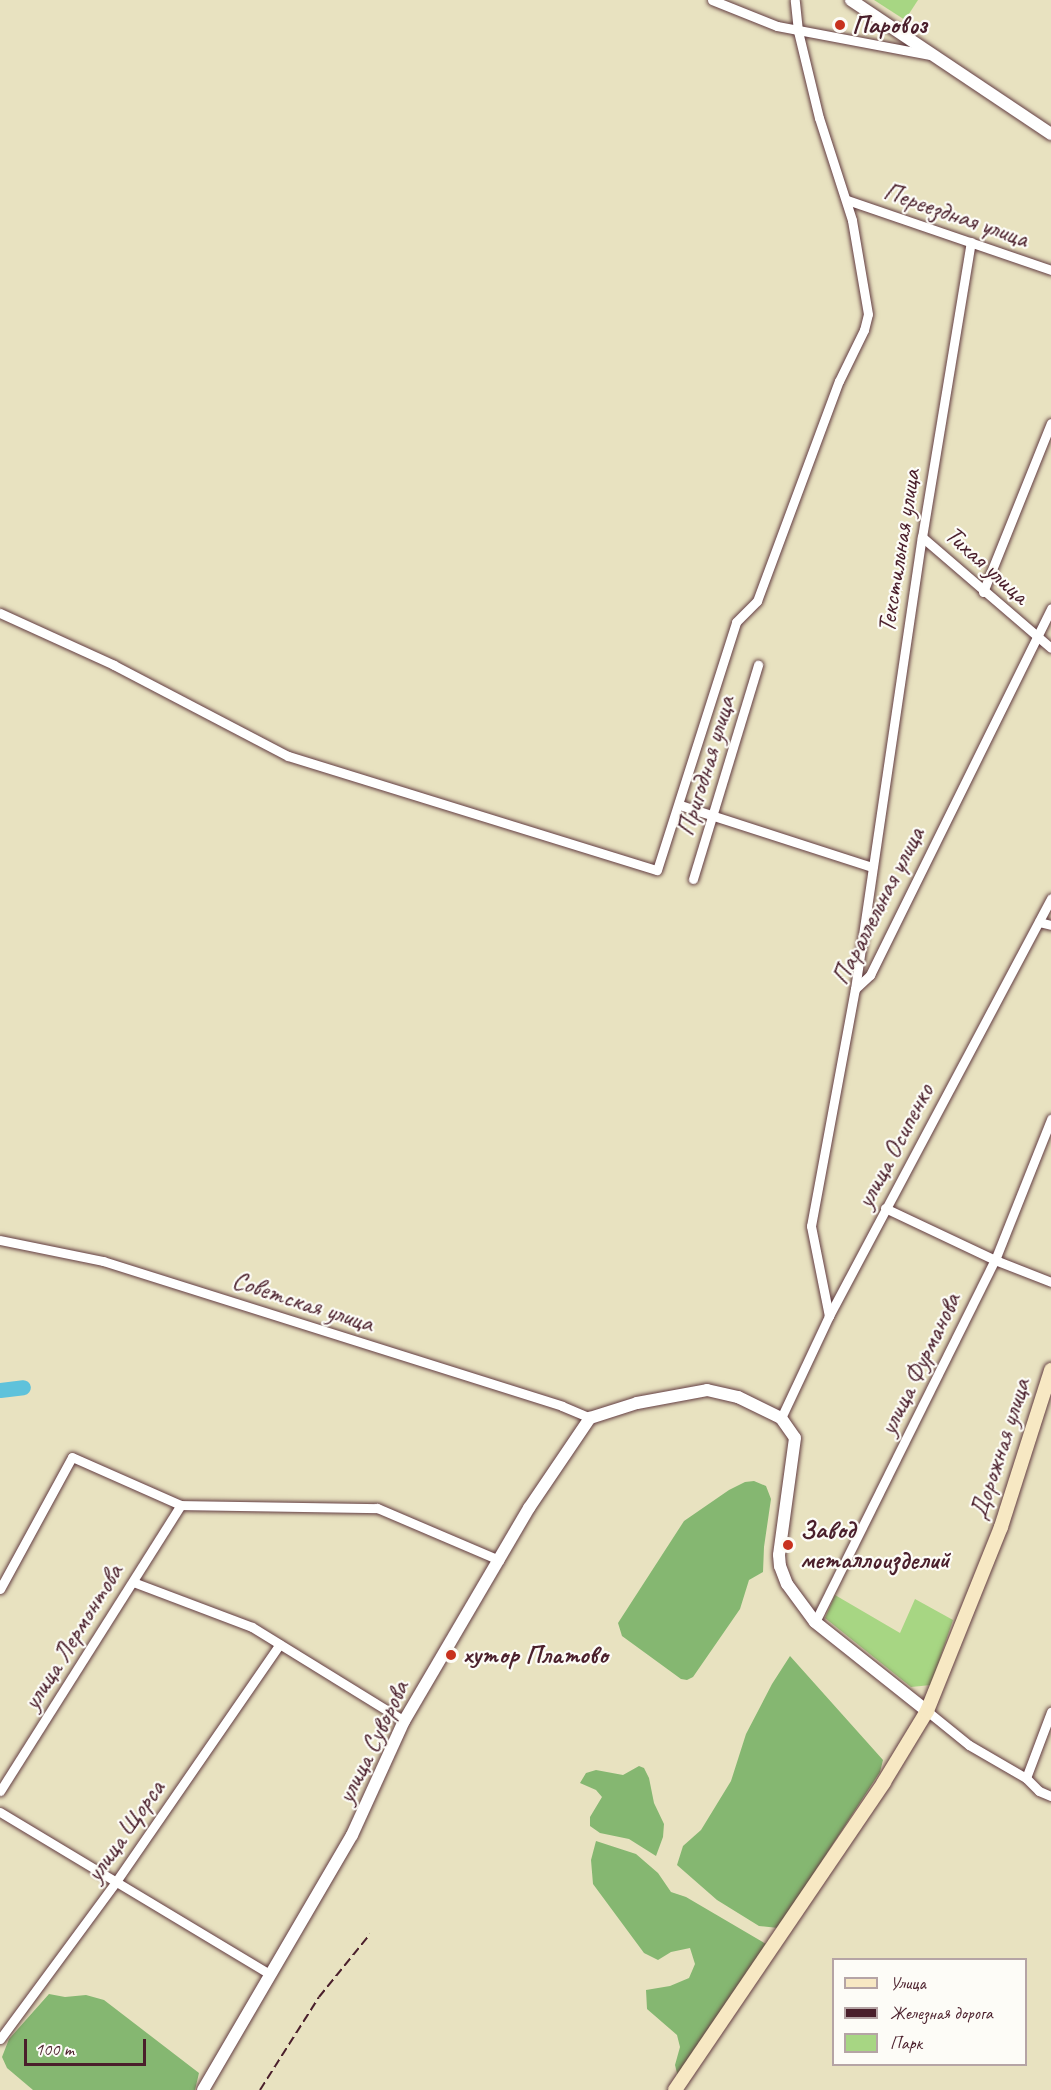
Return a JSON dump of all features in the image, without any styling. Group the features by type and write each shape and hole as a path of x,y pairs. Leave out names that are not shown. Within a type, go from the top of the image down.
{"main road":[{"name":"Дорожная улица","path":"675,2090 884,1782 927,1710 1001,1527 1051,1370"}],"street":[{"path":"712,0 762,21 798,31 933,55"},
{"path":"0,613 114,665 288,756 657,870 680,805 736,622 757,601 839,381 866,322 868,306 847,200 819,118 798,31 795,0"},
{"path":"850,0 1051,134"},
{"name":"Переездная улица","path":"847,200 1051,270"},
{"name":"Текстильная улица","path":"855,989 922,537 971,242"},
{"path":"983,592 1051,423"},
{"name":"Тихая улица","path":"922,537 983,592 1051,648"},
{"name":"Параллельная улица","path":"829,1316 811,1226 855,989 870,975 1035,636 1051,608"},
{"name":"Пригодная улица","path":"693,879 758,665"},
{"path":"680,805 872,867"},
{"name":"улица Осипенко","path":"781,1418 829,1316 885,1208 1051,898"},
{"path":"1039,922 1051,925"},
{"name":"улица Фурманова","path":"815,1622 995,1260 1051,1119"},
{"path":"885,1208 995,1260 1051,1282"},
{"name":"Советская улица","path":"0,1240 103,1261 562,1406 590,1418"},
{"path":"590,1418 637,1403 707,1390 738,1397 781,1418 792,1430 795,1448 780,1566 794,1596 815,1622 969,1745 1026,1778 1039,1791 1051,1796"},
{"name":"улица Суворова","path":"203,2090 352,1834 404,1721 556,1465 590,1418"},
{"path":"0,1589 72,1456 181,1505 377,1508 499,1560"},
{"name":"улица Лермонтова","path":"0,1791 181,1505"},
{"path":"133,1582 252,1627 404,1721"},
{"name":"улица Щорса","path":"0,2039 115,1883 280,1644"},
{"path":"1026,1778 1051,1712"},
{"path":"0,1812 270,1974"}],"green space":[{"path":"874,0 918,0 905,20"},
{"path":"754,1481 766,1486 771,1499 763,1572 749,1580 740,1609 693,1677 687,1680 681,1679 622,1636 618,1623 684,1521 729,1490 745,1482"},
{"path":"835,1595 900,1633 915,1599 953,1620 931,1685 911,1687 825,1618"},
{"path":"790,1656 883,1760 880,1772 778,1928 759,1926 717,1900 677,1865 683,1846 701,1830 731,1781 746,1734 772,1684"},
{"path":"639,1766 644,1768 649,1778 654,1803 664,1824 663,1837 656,1856 629,1839 600,1833 590,1826 590,1817 602,1797 596,1790 580,1783 586,1773 596,1770 623,1775"},
{"path":"596,1841 636,1854 658,1873 671,1892 686,1897 766,1944 678,2077 675,2065 680,2047 677,2035 647,2009 646,1990 670,1986 689,1978 695,1964 690,1948 671,1952 658,1960 644,1953 593,1884 591,1860"},
{"path":"49,1994 65,1997 86,1995 104,2000 199,2073 195,2090 33,2090 7,2068 2,2057 9,2039"}],"waterway":[{"path":"0,1390 23,1387"}],"railway":[{"path":"260,2090 319,1997 370,1934"}],"place":[{"name":"Паровоз","path":"840,25"},
{"name":"Завод металлоизделий","path":"788,1545"},
{"name":"хутор Платово","path":"451,1655"}]}
